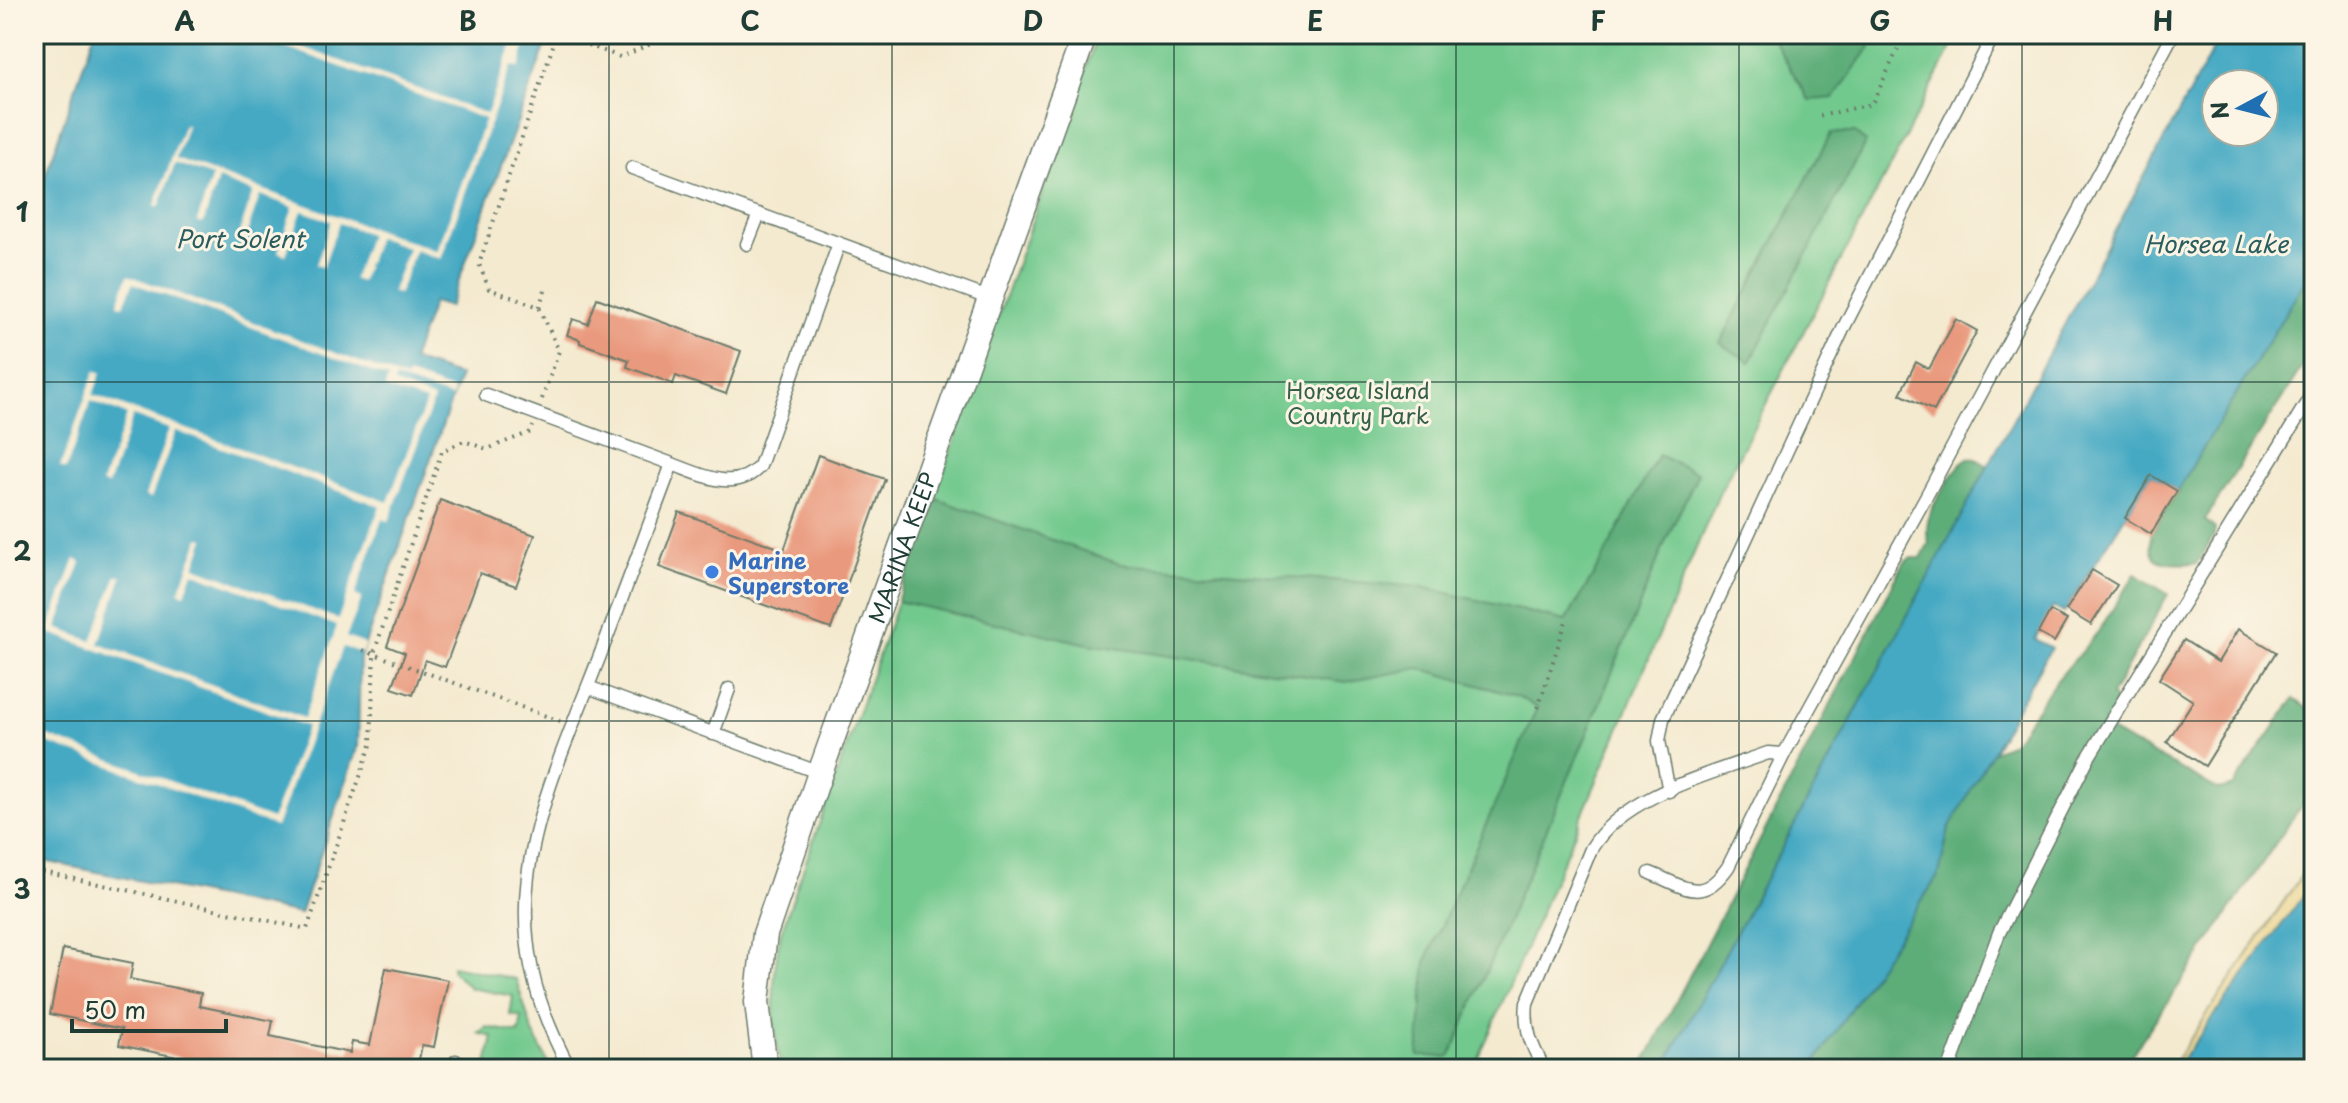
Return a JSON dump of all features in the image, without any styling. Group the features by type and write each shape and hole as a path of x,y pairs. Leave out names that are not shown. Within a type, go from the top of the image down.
{"street":[{"name":"MARINA KEEP","path":"765,1069 757,1002 765,934 1085,34"}],"lane":[{"path":"1669,791 1659,741 1663,719 1844,327 1994,34"},
{"path":"1650,873 1696,891 1707,890 1716,884 1728,867 1784,754 1928,493 2173,34"},
{"path":"632,168 991,299"},
{"path":"747,244 759,214"},
{"path":"486,395 722,481 741,479 760,466 839,243"},
{"path":"1949,1069 1999,933 2081,771 2314,391"},
{"path":"570,1069 536,989 524,909 530,858 536,829 571,725 672,464"},
{"path":"588,687 820,773"},
{"path":"713,734 729,689"},
{"path":"1544,1069 1528,1037 1525,1019 1527,1003 1600,834 1631,807 1768,753 1784,754"},
{"path":"34,1066 47,1069"}],"path":[{"path":"539,307 489,289 479,264 558,34 620,57 653,43 650,34"},
{"path":"1820,116 1872,104 1905,34"},
{"path":"34,870 307,929 371,745 374,653 442,451 464,441 487,449 531,432 559,351 539,307 545,290"},
{"path":"1538,708 1566,621"},
{"path":"363,650 571,725"}],"green space":[{"name":"Horsea Island Country Park","path":"1098,34 1959,34 1720,492 1474,1069 781,1069 775,1035 774,1000 775,966 781,932"},
{"path":"1770,34 1864,34 1870,47 1834,98 1809,100"},
{"path":"1831,133 1855,133 1866,142 1750,362 1720,343"},
{"path":"2314,266 2314,316 2306,329 2307,359 2205,520 2215,529 2214,535 2197,564 2161,561 2152,552 2151,534"},
{"path":"1658,455 1698,473 1666,540 1450,1057 1418,1056 1426,961 1537,708 1519,697 1419,668 1346,682 1088,644 897,601 934,498 1120,564 1422,587 1566,621"},
{"path":"1968,458 1988,466 1663,1069 1641,1069 1904,563 1910,558 1921,558 1929,543 1928,522 1936,501 1961,463"},
{"path":"2135,574 2168,594 2111,696 2117,701 2103,727 2219,790 2233,786 2294,699 2314,713 2314,787 2122,1069 1811,1069 1939,874 1949,828 1991,752 2012,743 2053,685 2098,632"},
{"path":"452,966 516,979 532,1030 551,1069 486,1069 493,1037 478,1033 486,1027 519,1033 522,1017 510,1015 513,996 470,988 452,970"}],"sand":[{"path":"2314,857 2314,954 2227,1069 2170,1069"}],"water":[{"name":"Port Solent","path":"94,34 550,34 449,307 433,302 412,360 460,376 360,658 358,746 300,914 34,859 34,208"},
{"name":"Horsea Lake","path":"2221,34 2314,34 2314,266 2177,491 2151,475 2064,613 2053,607 2035,639 2051,648 1949,828 1939,874 1811,1069 1663,1069 2200,73 2200,148 2280,148 2280,68 2203,68"},
{"path":"2314,881 2314,1069 2175,1069"}],"pier":[{"path":"250,34 266,34 487,114 516,34 529,34 519,68 511,66 441,259 415,250 399,294 392,292 408,248 377,237 361,282 353,279 369,234 339,223 323,267 316,265 331,221 302,211 286,255 278,252 293,207 260,195 245,239 238,237 253,192 218,179 203,224 197,222 212,176 175,163 159,207 155,205 184,124 187,125 176,159 437,251 485,119"},
{"path":"128,275 397,376 406,379 408,375 454,391 452,398 395,378 394,384 434,399 389,521 382,519 355,595 362,598 346,637 365,644 362,653 343,647 276,827 34,738 34,731 272,819 307,726 34,627 34,621 50,626 75,559 81,562 57,628 92,641 117,575 122,577 99,644 304,718 337,626 193,572 185,594 179,592 200,537 205,538 195,567 338,619 380,506 176,431 151,498 145,496 169,429 133,416 108,485 102,483 127,415 91,401 66,469 60,467 95,371 101,373 93,395 388,502 426,402 385,388 388,378 133,283 124,305 120,306 118,303"}],"building":[{"path":"597,298 741,351 726,394 676,376 673,384 627,367 629,360 580,343 580,340 567,335 573,319 588,324"},
{"path":"1956,319 1977,331 1934,411 1900,394 1916,362 1929,369"},
{"path":"818,455 885,479 831,629 659,567 679,512 784,550"},
{"path":"2151,475 2177,491 2151,534 2125,518"},
{"path":"440,500 535,535 516,586 480,573 445,667 425,660 413,695 392,688 405,653 387,646"},
{"path":"2092,570 2117,585 2091,625 2066,610"},
{"path":"2050,611 2067,620 2054,642 2038,633"},
{"path":"2238,629 2276,652 2205,766 2167,742 2193,701 2159,679 2184,640 2218,662"},
{"path":"63,949 133,963 130,979 201,993 199,1006 273,1021 270,1036 350,1053 352,1042 370,1045 386,968 448,980 434,1047 422,1045 417,1069 191,1069 192,1060 119,1045 122,1029 50,1014"}],"place":[{"name":"Marine Superstore","path":"712,572"}]}
